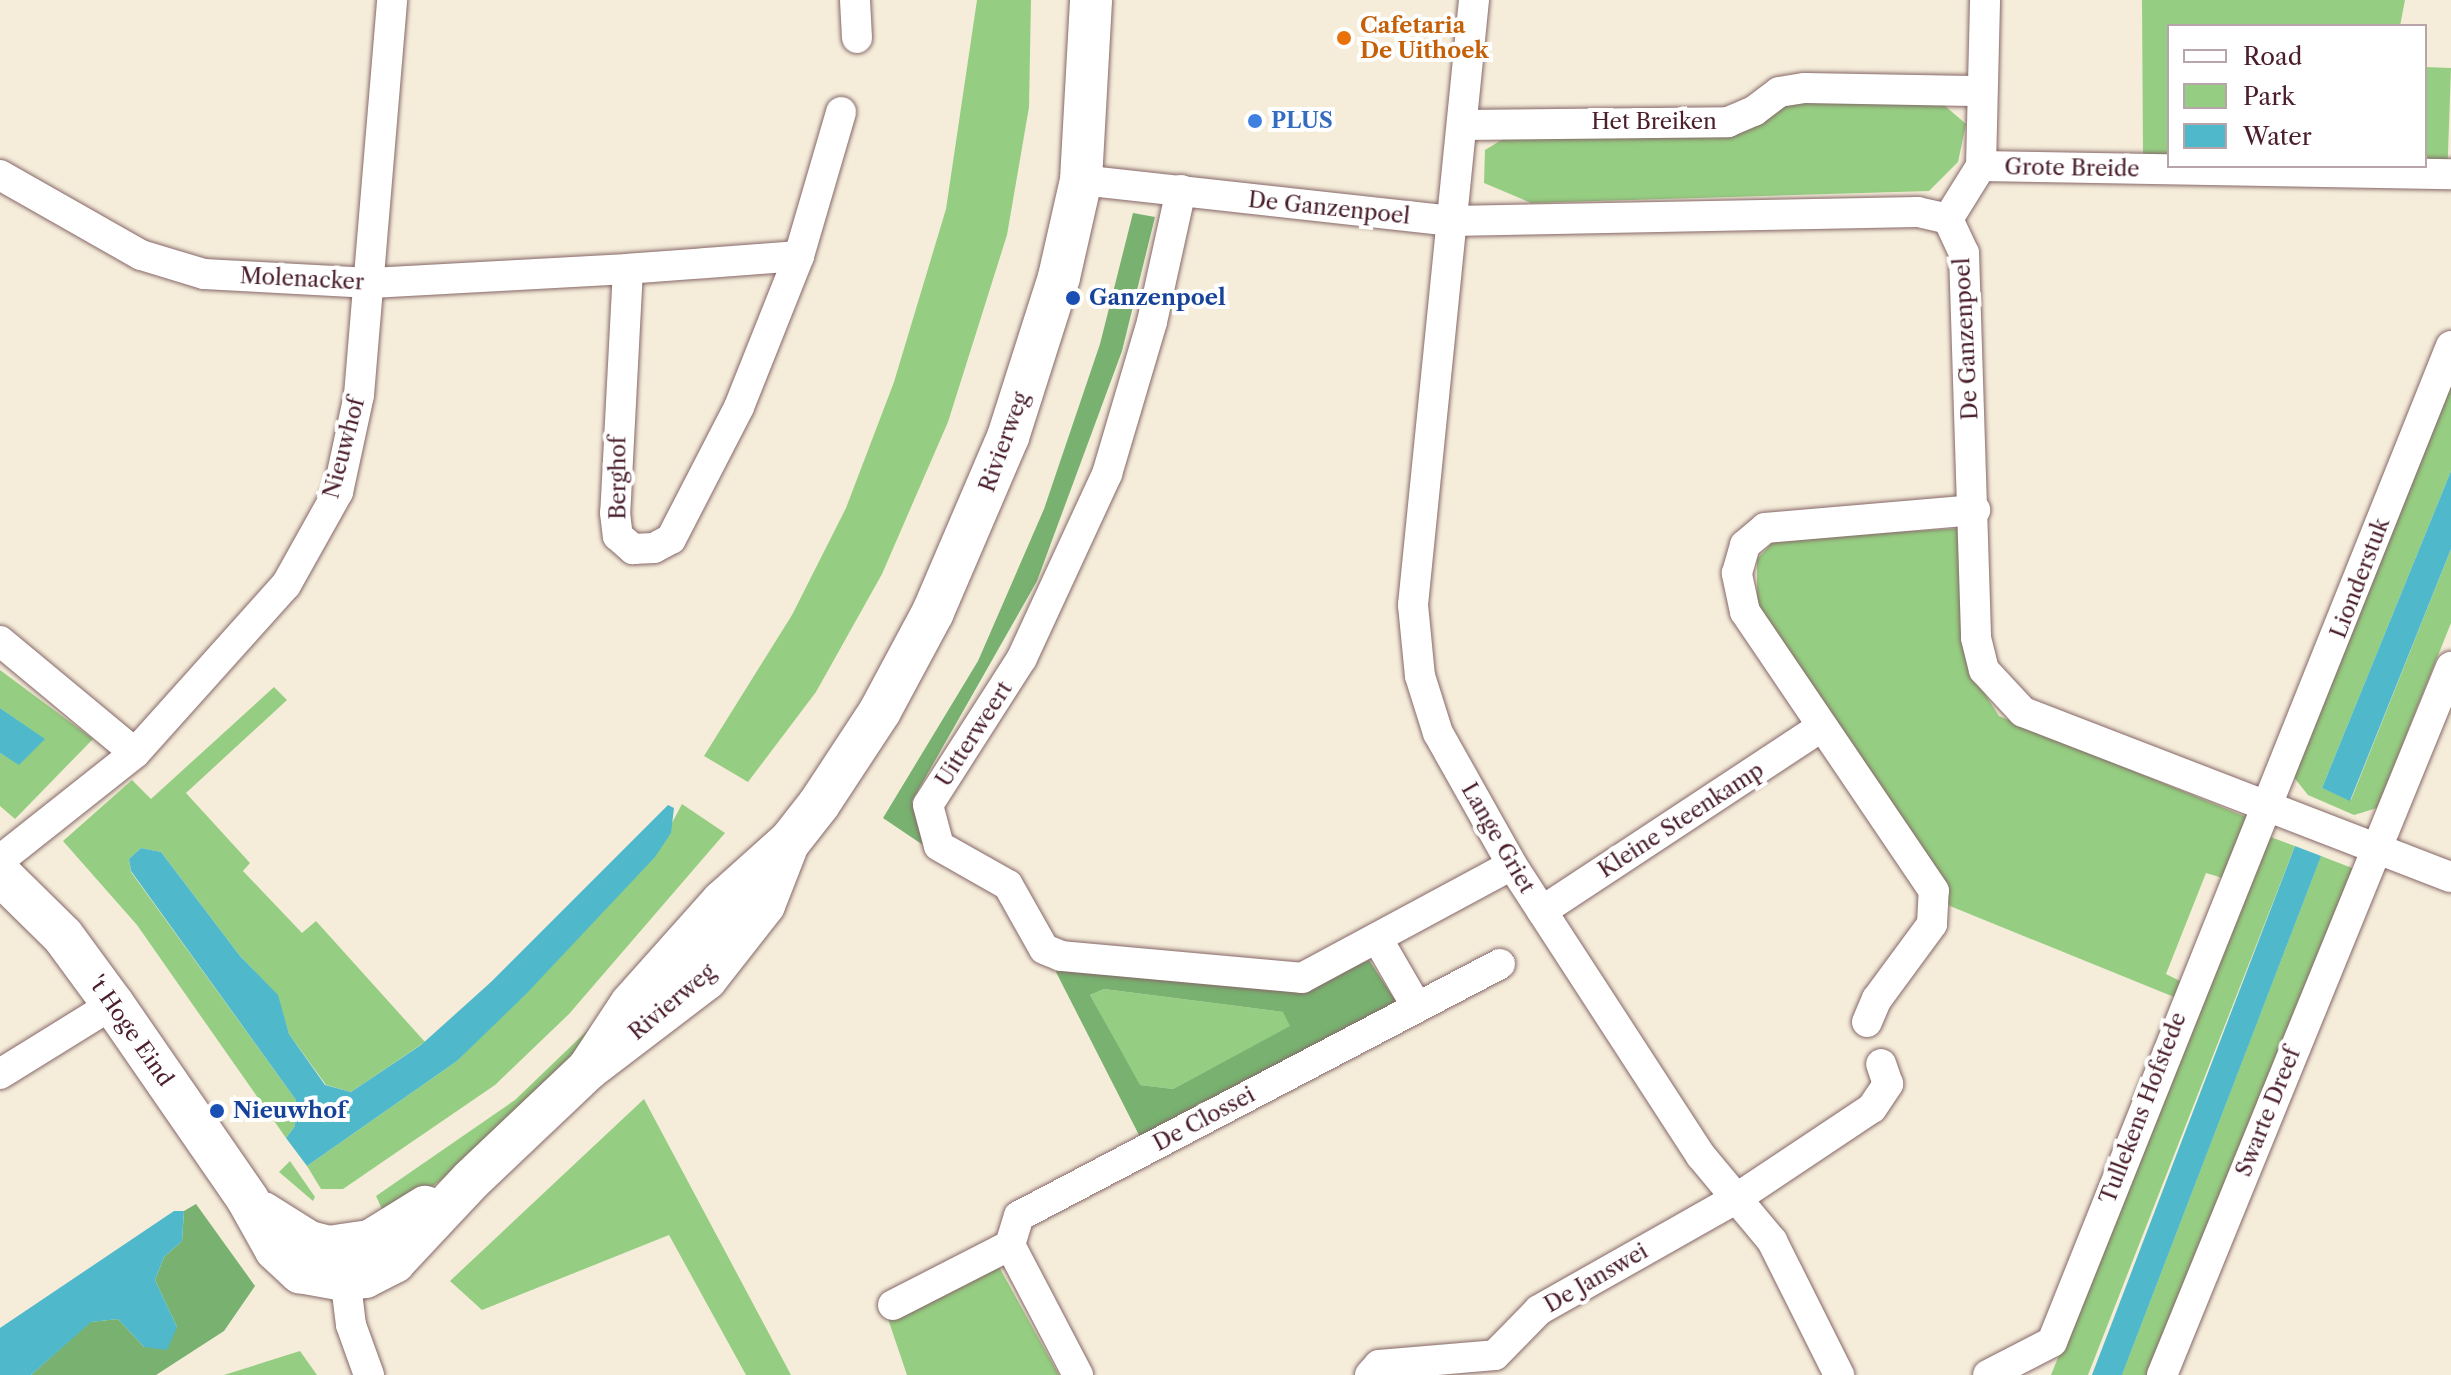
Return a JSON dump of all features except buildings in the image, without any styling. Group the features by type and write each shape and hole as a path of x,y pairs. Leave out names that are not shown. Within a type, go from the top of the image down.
{"street":[{"name":"Nieuwhof","path":"0,860 135,753 286,585 338,492 359,395 371,283 392,0"},
{"path":"855,0 857,38"},
{"name":"Rivierweg","path":"344,1263 365,1277 394,1262 471,1180 588,1069 631,1004 722,902 790,841 880,711 969,532 1013,423 1059,277 1081,180 1091,0"},
{"name":"Lange Griet","path":"1474,0 1413,605 1420,676 1438,733 1512,865 1701,1156 1772,1241 1839,1375"},
{"name":"Grote Breide","path":"1948,219 1981,166 1985,0"},
{"name":"Het Breiken","path":"1462,125 1728,122 1754,111 1779,92 1805,88 1982,91"},
{"name":"Berghof","path":"628,269 615,513 618,536 633,549 654,548 671,539 739,407 799,256 841,112"},
{"name":"Grote Breide","path":"1981,166 2451,174"},
{"name":"Molenacker","path":"0,175 141,255 204,274 371,283 628,269"},
{"name":"De Ganzenpoel","path":"1081,180 1181,190 1304,208 1451,221 1918,212 1948,219 1964,253 1975,510 1976,638 1984,670 2023,712 2269,810 2451,877"},
{"name":"Uitterweert","path":"1181,190 1152,322 1101,487 1022,658 928,805 939,846 1008,885 1044,949 1061,956 1302,978 1512,865"},
{"path":"628,269 799,256"},
{"name":"Lionderstuk","path":"2269,810 2451,346"},
{"path":"1867,1022 1877,999 1932,924 1934,891 1930,868 1820,728 1745,612 1737,573 1745,545 1765,528 1975,510"},
{"path":"0,641 135,753"},
{"name":"Swarte Dreef","path":"2162,1375 2451,667"},
{"name":"Kleine Steenkamp","path":"1542,911 1820,728"},
{"name":"Tullekens Hofstede","path":"1988,1375 2052,1342 2180,1014 2269,810"},
{"name":"'t Hoge Eind","path":"0,874 63,936 248,1200 287,1263 313,1276 344,1263"},
{"path":"1377,938 1417,1007"},
{"name":"De Clossei","path":"1010,1245 1019,1216 1500,964"},
{"path":"0,1074 113,1004"},
{"path":"1737,1198 1872,1108 1888,1084 1881,1064"},
{"name":"De Janswei","path":"1370,1375 1379,1365 1495,1355 1539,1310 1737,1198"},
{"path":"893,1305 1010,1245 1078,1375"},
{"path":"344,1263 351,1325 369,1375"}],"green space":[{"path":"977,0 1031,0 1029,107 1007,235 948,422 882,574 816,692 748,782 704,756 792,615 846,508 894,382 946,209"},
{"path":"2142,0 2405,0 2400,24 2167,24 2167,156 2143,156"},
{"path":"2427,67 2451,68 2448,163 2427,162"},
{"path":"1784,99 1937,99 1966,124 1958,162 1929,191 1531,203 1484,183 1485,150 1513,133 1746,129"},
{"path":"1133,213 1155,217 1122,351 1037,581 912,801 923,845 883,818 978,661 1044,509 1100,344"},
{"path":"2451,379 2451,471 2322,788 2351,800 2451,549 2451,623 2377,808 2354,815 2308,795 2292,775"},
{"path":"1965,528 1983,691 1999,716 2251,819 2229,880 2206,873 2166,974 2180,981 2174,997 1950,906 1773,639 1757,600 1757,559 1776,539"},
{"path":"0,670 93,739 15,819 0,806 0,753 19,764 44,739 0,708"},
{"path":"274,687 287,700 186,793 250,863 243,871 302,933 316,921 425,1042 351,1092 326,1085 289,1034 277,995 240,956 161,852 141,848 129,859 131,872 296,1100 295,1126 286,1138 137,925 63,841 132,780 151,799"},
{"path":"682,804 725,833 569,1014 495,1085 343,1189 321,1189 307,1166 457,1061 654,857"},
{"path":"2268,836 2295,846 2088,1375 2051,1375"},
{"path":"2321,856 2353,868 2158,1375 2122,1375"},
{"path":"1369,960 1397,1003 1140,1137 1056,972 1059,967 1304,990","holes":["1104,989 1283,1012 1290,1026 1173,1089 1140,1085 1090,995"]},
{"path":"1104,989 1284,1012 1291,1026 1173,1089 1139,1085 1090,995"},
{"path":"593,1025 591,1045 469,1159 387,1220 376,1196 515,1100"},
{"path":"644,1099 791,1375 746,1375 669,1235 482,1310 450,1281"},
{"path":"290,1161 315,1197 313,1201 279,1172"},
{"path":"196,1204 255,1286 224,1331 156,1375 31,1375 90,1322 118,1319 144,1347 177,1327 155,1280 164,1257 182,1241 184,1211"},
{"path":"998,1265 1059,1375 907,1375 887,1316"},
{"path":"300,1351 317,1375 224,1375"}],"water":[{"path":"2451,471 2451,549 2350,801 2322,788"},
{"path":"0,708 45,739 19,765 0,753"},
{"path":"668,805 674,808 671,833 655,857 527,993 457,1061 307,1166 286,1138 295,1126 296,1100 131,871 129,859 141,848 161,852 240,956 278,995 289,1034 325,1085 351,1092 421,1045 491,982"},
{"path":"2295,846 2321,856 2122,1375 2092,1375"},
{"path":"174,1211 184,1211 182,1241 164,1257 155,1280 177,1327 167,1350 144,1347 118,1319 91,1322 31,1375 0,1375 0,1328"}],"place":[{"name":"Cafetaria De Uithoek","path":"1344,38"},
{"name":"PLUS","path":"1255,121"},
{"name":"Ganzenpoel","path":"1073,298"},
{"name":"Nieuwhof","path":"217,1111"}]}
